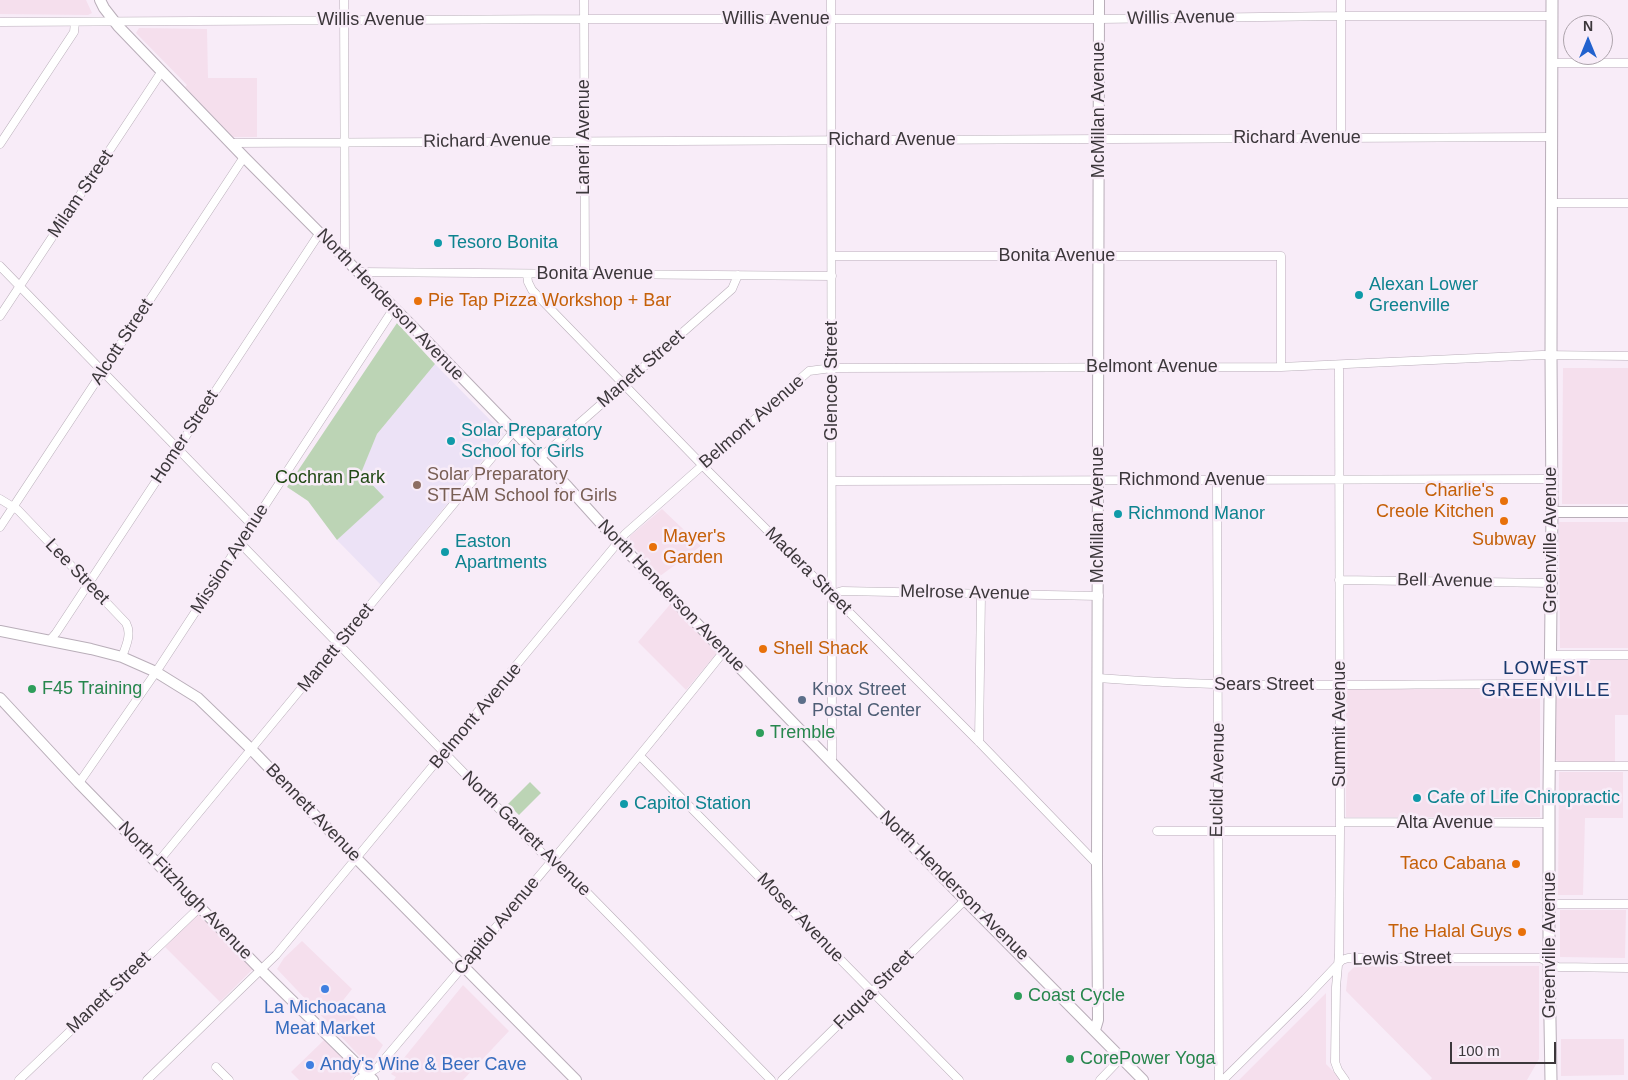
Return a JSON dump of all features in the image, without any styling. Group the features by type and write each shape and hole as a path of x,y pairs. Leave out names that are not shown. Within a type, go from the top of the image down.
{"main road":[{"name":"Greenville Avenue","path":"1551,1080 1549,766 1552,512 1552,0"}],"street":[{"name":"North Henderson Avenue","path":"100,0 115,22 244,157 394,308 965,900 1143,1080"},
{"path":"344,0 345,259"},
{"name":"Laneri Avenue","path":"584,0 585,274"},
{"name":"Glencoe Street","path":"831,0 832,762"},
{"name":"McMillan Avenue","path":"1095,1030 1098,1020 1099,0"},
{"path":"1341,138 1342,0"},
{"name":"Willis Avenue","path":"0,22 1552,16"},
{"path":"0,144 74,32 75,22"},
{"path":"1552,63 1628,63"},
{"name":"Milam Street","path":"0,316 162,71"},
{"name":"Richard Avenue","path":"231,143 1552,137"},
{"name":"Alcott Street","path":"0,527 244,157"},
{"path":"1551,203 1628,203"},
{"name":"Homer Street","path":"50,640 320,234"},
{"name":"Bonita Avenue","path":"832,256 1281,256 1280,367"},
{"path":"0,266 252,525"},
{"name":"Bonita Avenue","path":"358,272 832,276"},
{"name":"Madera Street","path":"527,274 532,290 822,587 832,594 979,742 1097,864"},
{"name":"Manett Street","path":"540,458 732,289 738,275"},
{"name":"Mission Avenue","path":"79,783 156,672 394,308"},
{"name":"Belmont Avenue","path":"147,1080 276,955 625,534 809,371 832,368 1280,367 1463,358 1628,356"},
{"name":"Summit Avenue","path":"1339,365 1340,827 1336,1062 1338,1070 1346,1080"},
{"name":"Manett Street","path":"158,862 514,432"},
{"name":"Richmond Avenue","path":"832,481 1552,479"},
{"name":"Euclid Avenue","path":"1217,480 1219,1080"},
{"name":"Lee Street","path":"0,499 13,507 89,582 126,623 129,628 128,639 122,657"},
{"path":"1552,512 1628,512"},
{"name":"North Garrett Avenue","path":"240,543 542,853 560,865 771,1080"},
{"name":"Bell Avenue","path":"1339,580 1551,583"},
{"name":"Melrose Avenue","path":"832,594 840,591 1098,596"},
{"path":"979,742 980,594"},
{"name":"Bennett Avenue","path":"0,630 91,648 122,657 156,672 198,698 252,750 576,1080"},
{"name":"Capitol Avenue","path":"358,1080 371,1077 462,966 640,756 725,650"},
{"path":"1551,654 1628,655"},
{"name":"Sears Street","path":"1098,678 1157,683 1218,685 1550,684"},
{"name":"North Fitzhugh Avenue","path":"0,700 261,970 371,1077"},
{"name":"Moser Avenue","path":"640,756 959,1080"},
{"path":"1549,766 1628,766"},
{"name":"Alta Avenue","path":"1157,831 1217,832 1340,827 1549,823"},
{"name":"Fuqua Street","path":"782,1080 965,900"},
{"path":"1549,904 1628,904"},
{"name":"Manett Street","path":"19,1080 200,907"},
{"name":"Lewis Street","path":"1223,1080 1342,960 1348,958 1540,958 1558,967 1628,968"},
{"path":"1100,1080 1122,1058"},
{"path":"216,1067 229,1080"}],"shaded area":[{"path":"0,0 86,0 92,13 88,15 0,14"},
{"path":"139,28 207,29 208,78 257,78 257,137 233,137 185,87 187,85 136,33"},
{"name":"Solar Preparatory STEAM School for Girls","path":"435,364 504,434 381,585 337,540 383,497 360,474 377,434"},
{"path":"1563,368 1628,368 1628,504 1562,504"},
{"path":"662,509 701,546 660,576 630,543 630,536"},
{"path":"1559,522 1628,522 1628,648 1560,648"},
{"path":"673,601 716,647 717,653 686,690 638,642"},
{"path":"1628,660 1628,715 1615,715 1615,762 1560,762 1554,759 1555,661"},
{"path":"1346,689 1540,689 1540,817 1346,817"},
{"path":"1559,772 1623,772 1623,818 1585,818 1583,895 1558,895"},
{"path":"1560,910 1626,910 1625,958 1560,957"},
{"path":"198,914 253,969 220,1002 165,947"},
{"path":"302,941 352,989 341,1003 383,1045 374,1059 367,1064 277,969 284,958"},
{"path":"1355,966 1539,966 1539,1059 1527,1080 1430,1080 1432,1078 1346,991 1348,973"},
{"path":"463,985 509,1031 463,1080 394,1080 396,1077 391,1074"},
{"path":"1326,993 1326,1064 1342,1080 1239,1080"},
{"path":"1561,1039 1624,1039 1624,1075 1561,1076"},
{"path":"324,1040 350,1065 354,1076 350,1080 299,1080 291,1072"}],"green space":[{"name":"Cochran Park","path":"397,323 435,364 377,434 361,473 384,497 337,540 308,501 287,487"},
{"path":"530,782 541,793 519,815 508,804"}],"place":[{"name":"Tesoro Bonita","path":"438,243"},
{"name":"Alexan Lower Greenville","path":"1359,295"},
{"name":"Pie Tap Pizza Workshop + Bar","path":"418,301"},
{"name":"Solar Preparatory School for Girls","path":"451,441"},
{"name":"Solar Preparatory STEAM School for Girls","path":"417,485"},
{"name":"Charlie's Creole Kitchen","path":"1504,501"},
{"name":"Richmond Manor","path":"1118,514"},
{"name":"Subway","path":"1504,521"},
{"name":"Mayer's Garden","path":"653,547"},
{"name":"Easton Apartments","path":"445,552"},
{"name":"Shell Shack","path":"763,649"},
{"name":"F45 Training","path":"32,689"},
{"name":"Knox Street Postal Center","path":"802,700"},
{"name":"Tremble","path":"760,733"},
{"name":"Cafe of Life Chiropractic","path":"1417,798"},
{"name":"Capitol Station","path":"624,804"},
{"name":"Taco Cabana","path":"1516,864"},
{"name":"The Halal Guys","path":"1522,932"},
{"name":"La Michoacana Meat Market","path":"325,989"},
{"name":"Coast Cycle","path":"1018,996"},
{"name":"CorePower Yoga","path":"1070,1059"},
{"name":"Andy's Wine & Beer Cave","path":"310,1065"}],"district":[{"name":"LOWEST GREENVILLE","path":"1546,680"}]}
